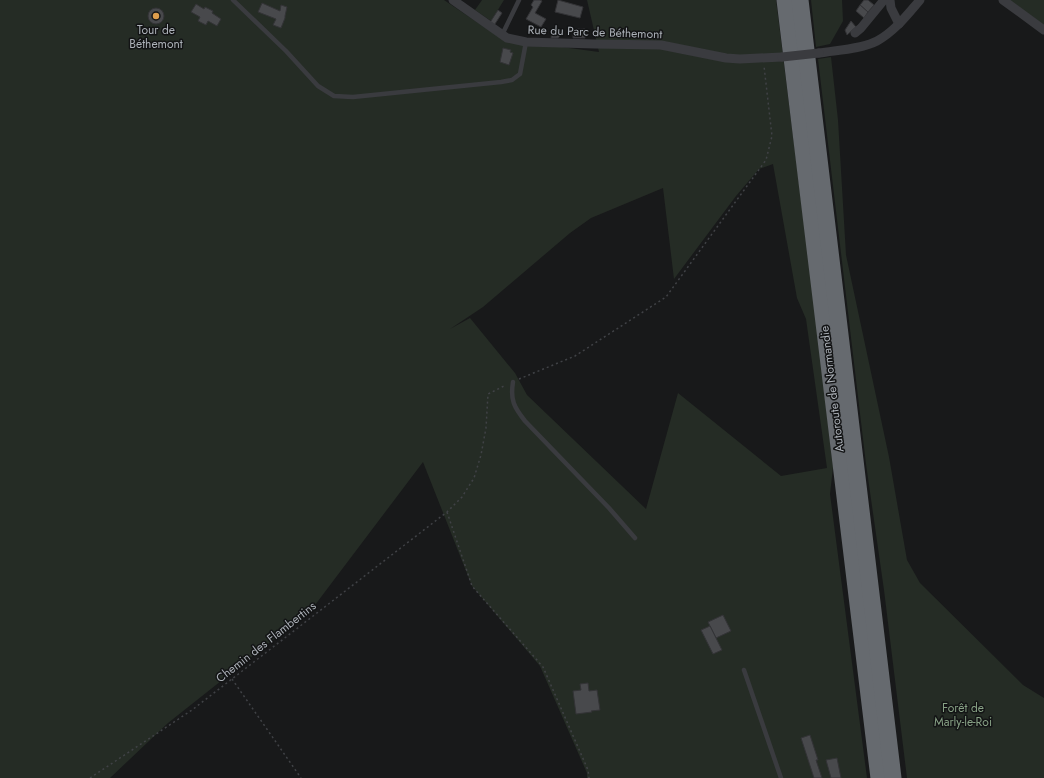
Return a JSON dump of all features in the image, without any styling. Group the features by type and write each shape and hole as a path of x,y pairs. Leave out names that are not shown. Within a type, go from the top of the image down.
{"highway":[{"name":"Autoroute de Normandie","path":"785,0 879,778"},
{"name":"Autoroute de Normandie","path":"800,0 893,778"}],"street":[{"name":"Rue du Parc de Béthemont","path":"453,0 507,38 526,42 662,45 726,58 782,57 820,53 862,46 877,41 892,30 920,0"},
{"path":"856,33 884,0"},
{"path":"890,0 891,8 899,24"},
{"path":"1003,0 1044,30"}],"lane":[{"path":"233,0 286,51 318,86 334,96 353,98 512,80 520,74 526,42"},
{"path":"502,35 519,0"},
{"path":"513,382 512,399 518,412 609,508 634,538"},
{"path":"744,670 781,778"}],"path":[{"path":"513,382 575,356 666,297 766,160 772,136 763,58"},
{"name":"Chemin des Flambertins","path":"90,778 192,710 447,512 462,497 474,478 481,454 486,428 488,394 513,382"},
{"path":"447,512 472,586 543,667 588,770 589,778"},
{"path":"232,679 301,778"}],"green space":[{"path":"0,0 444,0 502,39 599,52 587,0 776,0 833,467 830,494 867,778 587,778 587,773 540,666 472,586 423,462 312,609 168,723 110,778 0,778","holes":["773,164 797,298 806,319 827,468 781,476 678,393 646,509 527,395 515,373 470,318 450,329 483,307 570,233 591,218 663,188 674,279 736,196 759,169"]},
{"path":"482,0 504,0 491,21 475,10"},
{"path":"811,0 842,0 843,21 830,44 816,47"},
{"path":"1010,0 1044,0 1044,25"},
{"name":"Forêt de Marly-le-Roi","path":"831,57 838,120 846,255 889,457 907,560 920,583 1023,685 1044,698 1044,778 907,778 884,590 866,464 818,59"}],"building":[{"path":"534,0 542,1 535,13 546,19 541,27 526,19 533,7 531,5"},
{"path":"558,0 583,7 580,18 555,12"},
{"path":"864,0 868,0 874,5 868,12 860,5"},
{"path":"262,3 280,11 281,5 287,7 281,28 273,25 276,19 258,12"},
{"path":"196,4 204,9 205,7 213,11 212,13 221,19 217,26 208,21 206,25 198,21 200,17 191,12"},
{"path":"860,5 868,12 864,18 856,11"},
{"name":"Tour de Béthemont","path":"156,8 162,10 164,16 162,22 156,24 150,22 148,16 150,10"},
{"path":"498,10 502,13 493,27 489,24"},
{"path":"851,21 856,27 847,35 845,30"},
{"path":"577,29 585,29 585,38 573,38 573,35 577,35"},
{"path":"552,31 561,31 561,35 558,38 551,38"},
{"path":"503,48 511,50 510,52 513,53 509,65 500,62"},
{"path":"723,615 731,631 716,638 708,622"},
{"path":"710,626 722,650 713,654 701,630"},
{"path":"588,683 589,691 597,690 600,710 576,714 573,691 581,690 580,684"},
{"path":"810,735 822,778 814,778 801,738"},
{"path":"837,758 841,778 831,778 826,760"}],"place":[{"name":"Tour de Béthemont","path":"156,16"}]}
